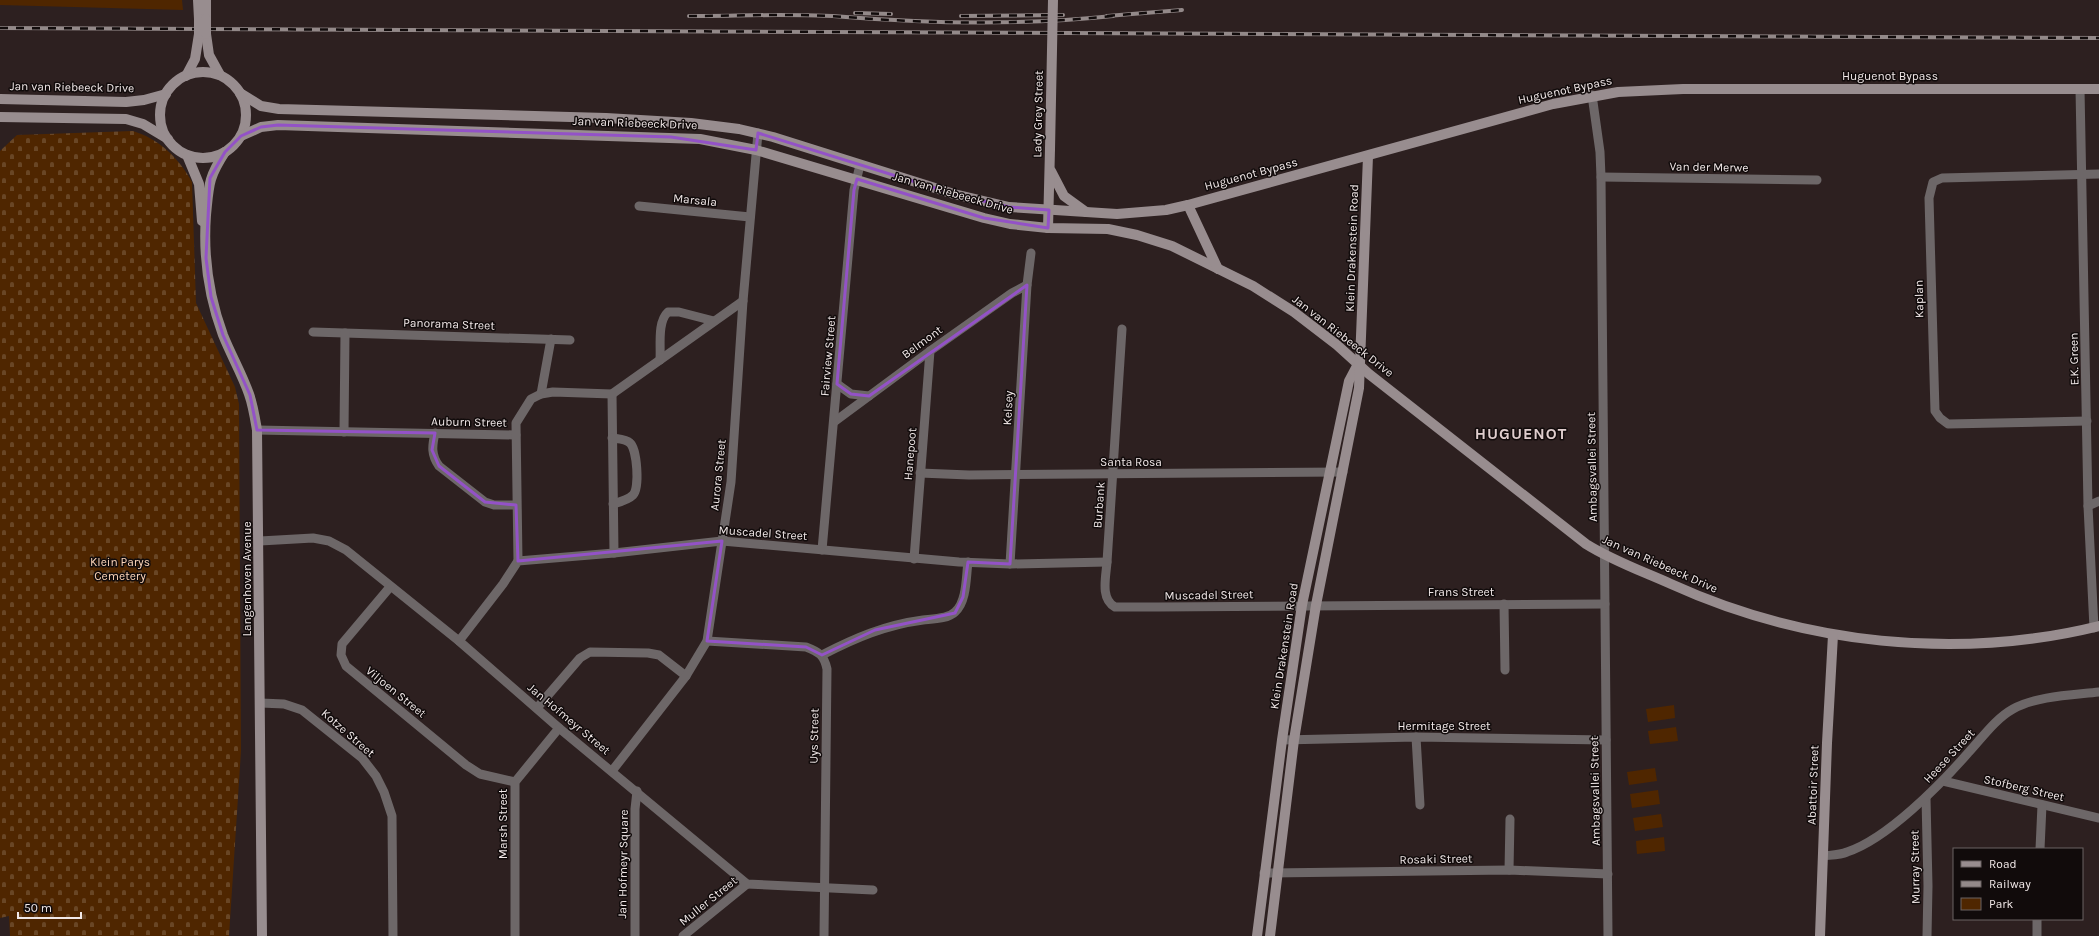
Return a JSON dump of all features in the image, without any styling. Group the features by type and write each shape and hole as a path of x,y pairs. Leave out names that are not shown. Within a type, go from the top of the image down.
{"main road":[{"path":"186,76 195,59 202,34 202,19 198,0"},
{"path":"202,19 206,0"},
{"name":"Lady Grey Street","path":"1048,228 1053,0"},
{"path":"202,34 209,55 220,76"},
{"path":"0,116 126,119 143,124 168,139 180,151 188,155 200,158 213,157 234,145 241,136 246,114 245,103 240,93 232,83 209,72 197,72 178,80 166,94 162,105 161,117 163,128 168,139"},
{"name":"Huguenot Bypass","path":"1049,210 1141,213 1188,205 1553,104 1592,95 1618,92 1683,89 2099,89"},
{"name":"Jan van Riebeeck Drive","path":"240,93 261,106 279,109 606,118 697,124 758,133 954,194 1009,207 1049,210"},
{"name":"Jan van Riebeeck Drive","path":"0,99 126,102 144,100 166,94"},
{"name":"Jan van Riebeeck Drive","path":"241,136 261,127 278,125 700,139 756,150 984,218 1010,224 1048,228 1108,230 1137,235 1172,246 1252,286 1294,312 1586,544 1605,556 1685,592 1743,613 1833,635 1894,642 1987,643 2040,637 2096,627"},
{"name":"Langenhoven Avenue","path":"224,152 210,178 205,230 206,258 211,297 223,335 250,395 257,430 260,541 262,936"},
{"name":"Langenhoven Avenue","path":"188,155 199,184 200,210 205,230"},
{"name":"Klein Drakenstein Road","path":"1270,936 1294,740 1316,605 1359,388 1358,364 1368,156"},
{"path":"1050,169 1064,196 1086,212"},
{"path":"1188,205 1198,230 1218,269"},
{"name":"Klein Drakenstein Road","path":"1257,936 1264,872 1302,605 1349,381 1358,364"},
{"name":"Abattoir Street","path":"1820,936 1833,635"}],"street":[{"name":"E.K. Green","path":"2080,89 2083,174 2088,506 2096,627"},
{"name":"Ambagsvallei Street","path":"1592,95 1600,152 1601,177 1608,936"},
{"name":"Aurora Street","path":"612,771 686,676 707,641 731,482 743,301 758,133"},
{"name":"Fairview Street","path":"822,550 854,190 860,165"},
{"path":"2083,174 2099,174"},
{"name":"Kaplan","path":"2083,174 1942,178 1933,182 1929,198 1935,410 1940,418 1948,424 2087,421"},
{"name":"Van der Merwe","path":"1601,177 1817,180"},
{"name":"Marsala","path":"639,206 750,217"},
{"name":"Kelsey","path":"1010,564 1027,286 1031,254"},
{"name":"Belmont","path":"834,422 930,350 1012,293 1027,286"},
{"path":"551,339 541,394 553,392 612,394 743,301"},
{"path":"660,360 662,322 664,316 668,312 679,312 714,321"},
{"name":"Burbank","path":"1115,607 1107,601 1106,595 1122,329"},
{"name":"Panorama Street","path":"313,332 570,340"},
{"path":"344,432 345,333"},
{"name":"Hanepoot","path":"914,559 930,350"},
{"path":"837,384 851,394 869,396"},
{"name":"Auburn Street","path":"257,430 516,435 516,424 520,414 532,399 541,394"},
{"path":"612,394 614,553"},
{"path":"435,433 432,450 434,460 439,466 485,502 494,505 516,505"},
{"path":"458,641 503,584 518,561 516,435"},
{"path":"612,438 629,442 635,449 637,487 634,494 628,499 613,504"},
{"name":"Santa Rosa","path":"920,473 1113,474 1343,472"},
{"path":"2088,506 2099,501"},
{"name":"Jan Hofmeyr Street","path":"260,541 313,538 330,541 346,550 458,641 559,728 637,791 747,884"},
{"name":"Muscadel Street","path":"518,561 614,553 722,541 914,559 968,562 1010,564 1107,562"},
{"path":"707,641 806,647 819,652 822,655 858,636 875,630 907,622 942,617 955,613 960,606 963,597 968,562"},
{"name":"Viljoen Street","path":"390,587 342,644 341,655 346,666 466,765 480,774 515,782"},
{"path":"1504,604 1504,670"},
{"name":"Frans Street","path":"1302,605 1605,604"},
{"name":"Muscadel Street","path":"1115,607 1302,605"},
{"path":"537,708 580,658 590,652 642,653 659,655 686,676"},
{"name":"Uys Street","path":"822,655 827,669 824,936"},
{"name":"Heese Street","path":"1823,856 1846,853 1860,847 1888,828 1926,798 1944,781 1998,720 2013,708 2031,701 2099,692"},
{"name":"Kotze Street","path":"261,703 284,704 302,710 362,758 376,776 384,792 392,816 394,936"},
{"name":"Marsh Street","path":"515,936 515,782 559,728"},
{"path":"1416,737 1420,805"},
{"name":"Hermitage Street","path":"1282,740 1416,737 1606,740"},
{"name":"Stofberg Street","path":"1944,781 2099,818"},
{"name":"Jan Hofmeyr Square","path":"635,936 635,809 637,791"},
{"name":"Murray Street","path":"1926,798 1928,886 1927,936"},
{"path":"2040,848 2042,805"},
{"path":"1509,870 1510,819"},
{"name":"Rosaki Street","path":"1264,872 1509,870 1608,874"},
{"path":"747,884 873,890"},
{"name":"Muller Street","path":"683,936 747,884"},
{"path":"2037,936 2038,920"}],"highlighted area":[{"path":"278,125 671,137 756,150 758,133 954,194 1009,207 1049,210 1048,228 984,218 857,179 854,190 837,384 851,394 869,396 1027,285 1010,564 968,562 963,597 955,613 875,630 822,655 806,647 707,641 722,541 518,561 516,505 485,502 439,466 432,450 435,433 257,430 250,395 223,335 211,297 206,258 210,178 225,152 241,136 261,127"}],"green space":[{"path":"0,0 182,0 183,10 0,5"},
{"name":"Klein Parys Cemetery","path":"133,131 160,144 167,150 181,165 192,182 196,303 235,387 239,404 241,751 229,936 10,936 9,916 0,918 0,151 17,135"},
{"path":"1674,705 1675,718 1648,722 1646,709"},
{"path":"1676,727 1678,741 1650,744 1648,731"},
{"path":"1655,768 1657,781 1629,785 1627,772"},
{"path":"1658,790 1660,804 1632,808 1630,794"},
{"path":"1661,814 1663,827 1635,831 1633,818"},
{"path":"1664,837 1665,851 1637,854 1636,841"}],"railway":[{"path":"1107,16 1182,10"},
{"path":"855,13 891,14"},
{"path":"689,16 807,15 946,22 1047,21 1113,16"},
{"path":"961,16 1063,15"},
{"path":"0,28 2099,38"}],"district":[{"name":"HUGUENOT","path":"1521,433"}]}
